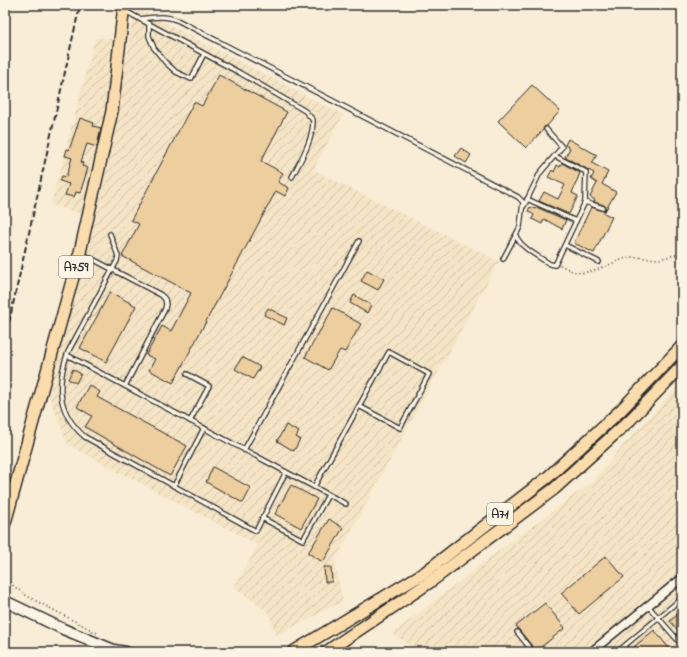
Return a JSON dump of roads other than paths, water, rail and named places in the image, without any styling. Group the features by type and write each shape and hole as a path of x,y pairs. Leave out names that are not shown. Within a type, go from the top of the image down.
{"main road":[{"name":"A759","path":"5,523 80,252 112,111 124,8"},
{"name":"A71","path":"294,652 424,573 548,477 620,410 682,346"},
{"name":"A71","path":"326,652 430,582 554,489 630,420 682,366"},
{"path":"5,601 63,629 115,651 126,652"}],"street":[{"path":"591,652 682,578"}],"lane":[{"path":"124,8 148,24 240,73 305,111 313,120 313,130 308,145 292,177"},
{"path":"140,19 162,17 179,21 518,197 523,202 520,227 503,259"},
{"path":"148,24 149,36 154,48 165,62 176,72 191,79 204,54"},
{"path":"523,208 540,173 562,147 546,129"},
{"path":"516,236 518,241 550,264 555,265 585,202 586,172 555,156"},
{"path":"527,199 576,221"},
{"path":"585,202 603,208"},
{"path":"110,234 118,256 117,261 67,355 61,376 60,388 63,405 70,420 77,430 85,437 256,531 286,472"},
{"path":"244,450 359,241"},
{"path":"565,245 599,262"},
{"path":"80,252 113,268 161,295 165,299 166,304 162,317 125,386"},
{"path":"314,487 359,406 389,352 429,374 400,428 359,406"},
{"path":"67,355 346,504"},
{"path":"187,374 209,386 190,421"},
{"path":"174,486 204,428"},
{"path":"262,518 303,540 328,495"},
{"path":"617,652 682,598"},
{"path":"648,606 682,645"},
{"path":"517,632 533,652"}],"railway":[{"path":"5,340 80,5"}]}
